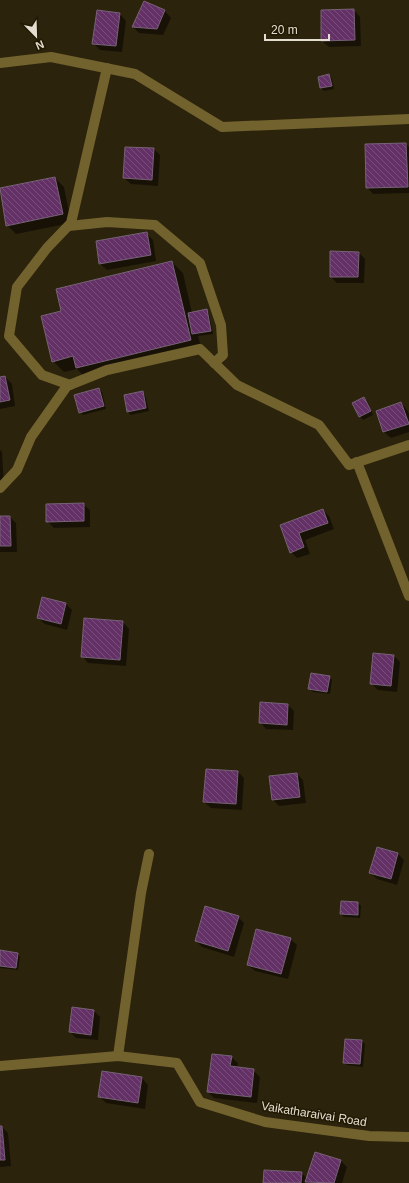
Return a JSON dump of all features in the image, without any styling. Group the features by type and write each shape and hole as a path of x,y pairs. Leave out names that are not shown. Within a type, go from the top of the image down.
{"street":[{"path":"0,63 50,57 135,74 222,127 409,119"},
{"path":"70,385 42,375 9,336 17,287 47,248 71,223 107,68"},
{"path":"68,226 107,222 155,225 200,263 221,325 223,355 214,363"},
{"path":"0,488 17,470 31,437 67,386 107,370 200,349 237,385 319,426 349,465 409,445"},
{"path":"357,462 409,596"},
{"path":"118,1056 141,893 149,854"},
{"name":"Vaikatharaivai Road","path":"0,1066 118,1056 177,1062 200,1102 265,1122 369,1136 409,1137"}],"building":[{"path":"144,1 165,10 157,29 132,27"},
{"path":"354,9 355,40 321,41 321,10"},
{"path":"97,10 120,13 116,46 92,44"},
{"path":"329,74 332,86 320,88 318,77"},
{"path":"406,143 408,187 366,188 365,144"},
{"path":"125,147 154,148 152,180 123,178"},
{"path":"55,177 63,214 6,226 0,188"},
{"path":"147,232 151,255 99,264 96,241"},
{"path":"330,251 359,252 358,277 330,277"},
{"path":"172,261 191,340 76,368 73,356 52,362 41,316 61,311 56,289"},
{"path":"207,309 211,331 192,334 188,313"},
{"path":"5,376 10,400 0,402 0,377"},
{"path":"99,388 104,406 79,413 74,395"},
{"path":"143,391 146,408 127,412 124,395"},
{"path":"364,397 371,411 359,417 352,403"},
{"path":"401,402 409,424 383,432 376,411"},
{"path":"84,503 84,521 46,522 46,504"},
{"path":"323,509 328,523 299,533 304,547 290,553 280,525"},
{"path":"0,516 10,516 11,546 0,546"},
{"path":"42,597 66,603 61,624 37,618"},
{"path":"84,618 123,621 120,660 81,657"},
{"path":"373,653 394,655 391,686 370,684"},
{"path":"311,673 330,676 327,692 308,689"},
{"path":"260,702 288,704 287,725 259,723"},
{"path":"206,769 238,771 236,804 203,802"},
{"path":"297,773 300,797 272,800 269,776"},
{"path":"377,847 398,853 391,879 369,873"},
{"path":"341,901 358,902 358,915 340,914"},
{"path":"205,906 239,916 228,951 195,941"},
{"path":"256,929 291,938 281,974 247,965"},
{"path":"0,950 18,953 16,968 0,966"},
{"path":"72,1007 94,1010 91,1035 69,1032"},
{"path":"345,1039 362,1040 360,1064 343,1063"},
{"path":"212,1054 232,1056 230,1066 254,1069 251,1097 207,1092"},
{"path":"102,1071 142,1077 138,1103 98,1097"},
{"path":"0,1126 2,1126 5,1160 0,1160"},
{"path":"315,1152 341,1160 334,1183 305,1182"},
{"path":"264,1170 302,1172 301,1183 263,1183"}]}
